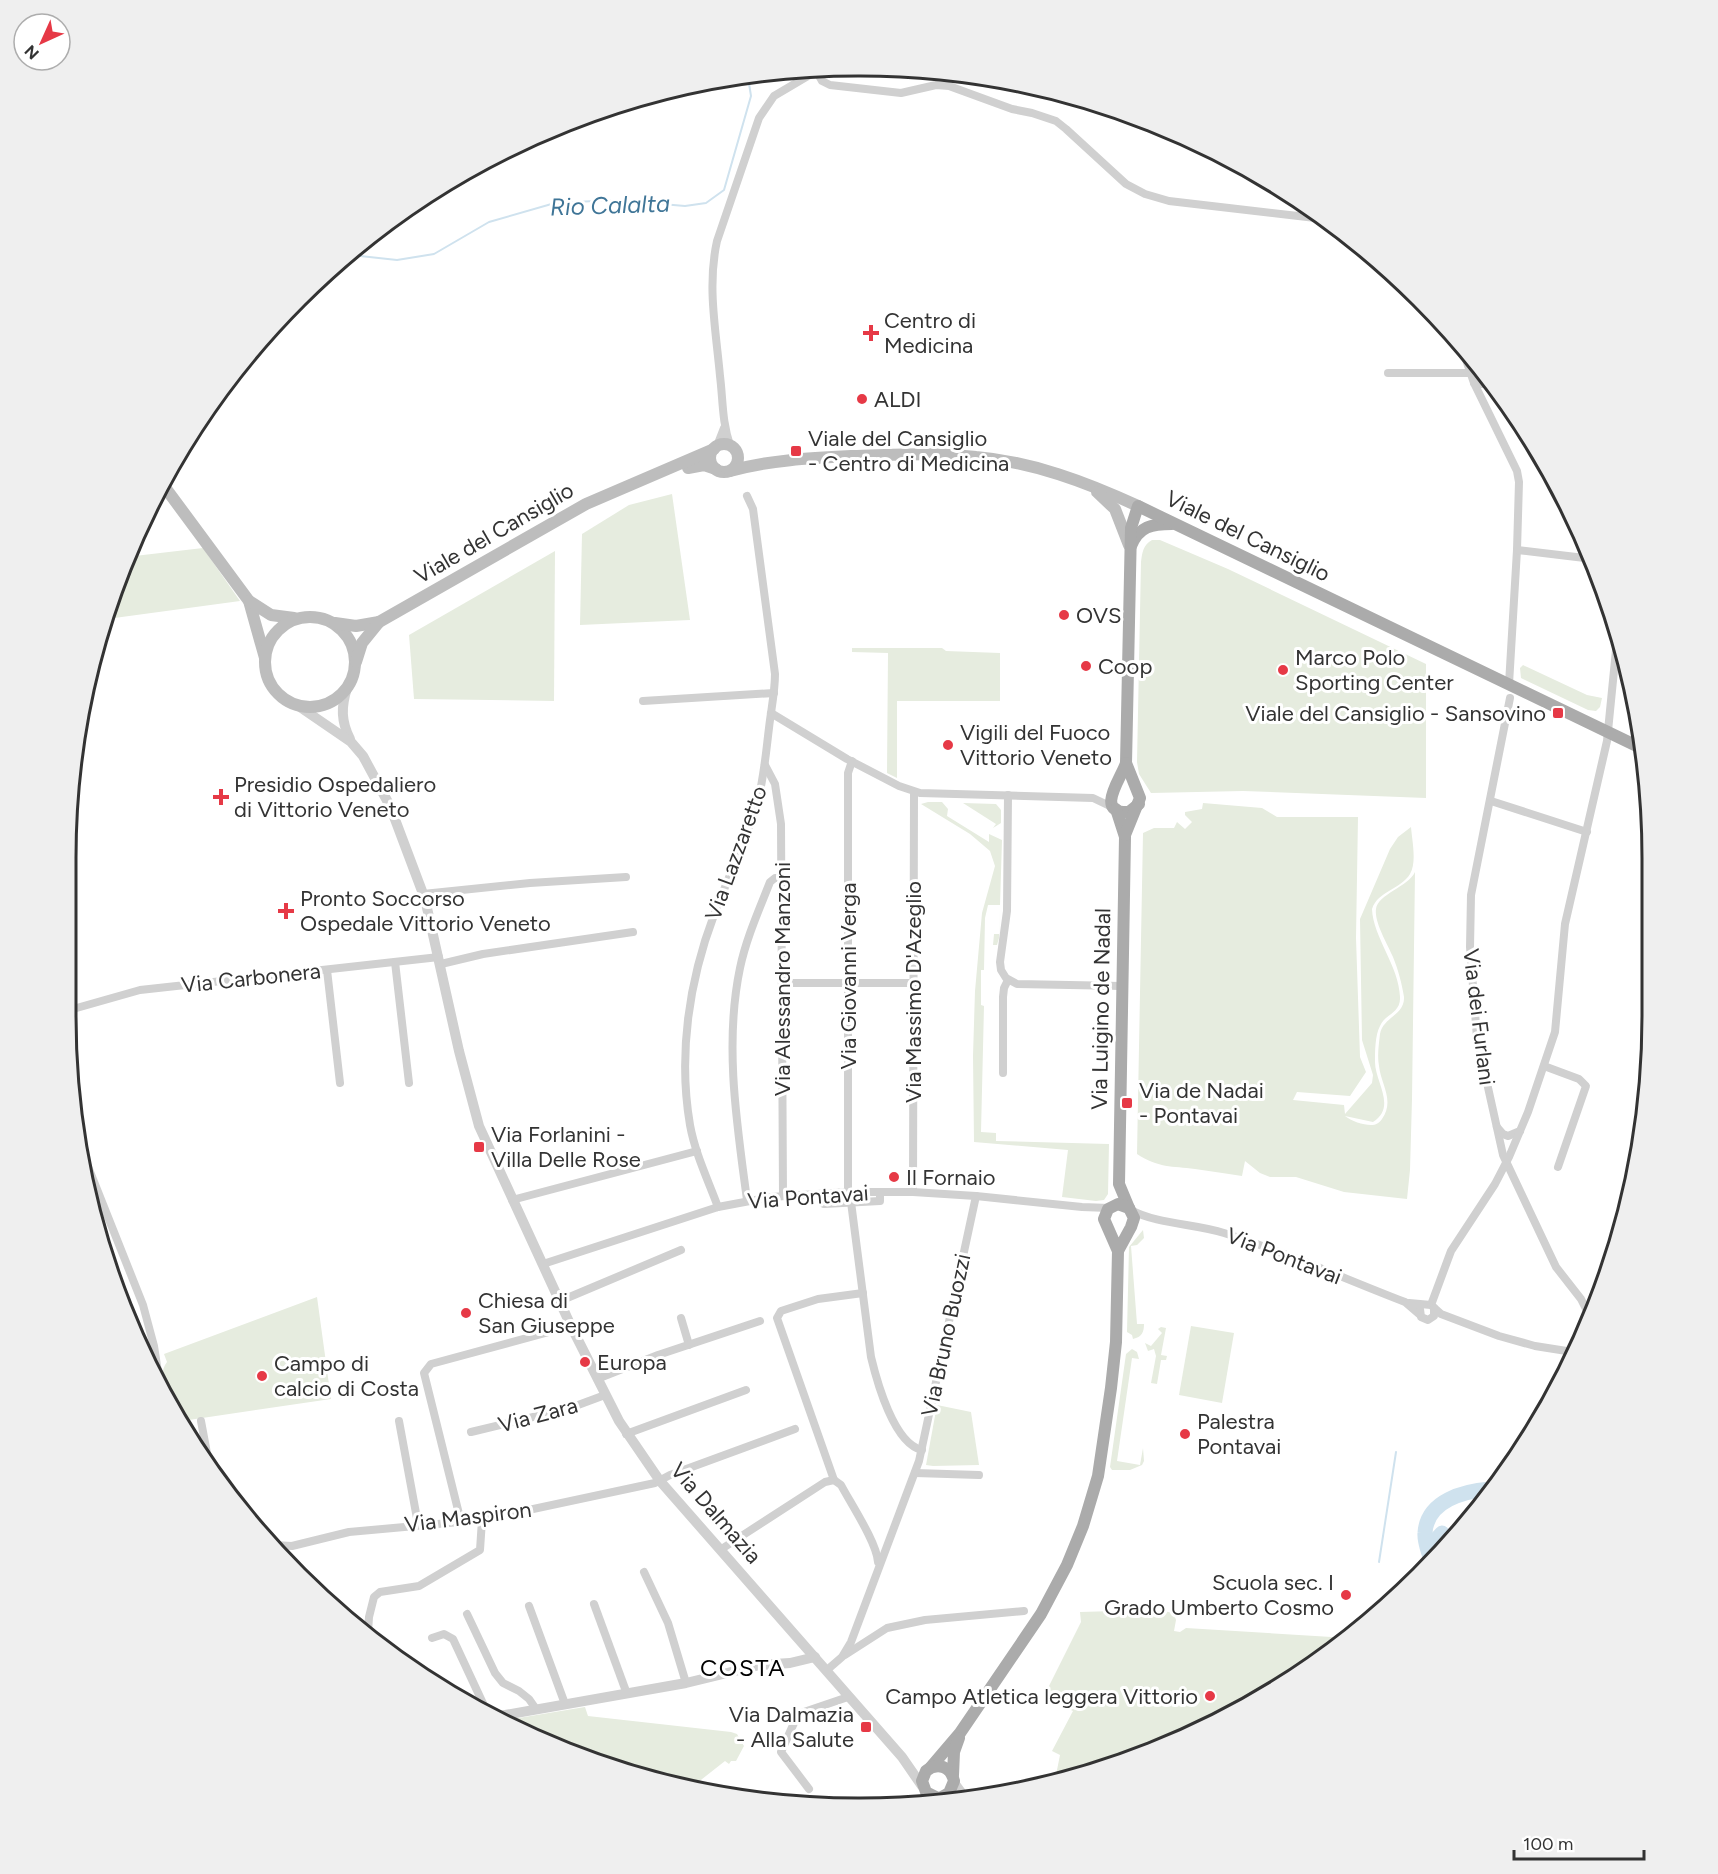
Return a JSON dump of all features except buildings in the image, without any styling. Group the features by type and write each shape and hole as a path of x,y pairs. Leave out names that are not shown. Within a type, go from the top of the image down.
{"main road":[{"name":"Viale del Cansiglio","path":"334,623 356,626 379,622 577,509 632,484 724,448 747,456 813,458"},
{"path":"724,448 738,460 730,471 725,472 716,469 711,461 724,448"},
{"name":"Viale del Cansiglio","path":"730,471 754,464 813,458 923,454 977,457 1036,467 1087,484 1138,506 1633,744"},
{"name":"Viale del Cansiglio","path":"632,484 696,465 716,469"},
{"name":"Via Luigino de Nadal","path":"1087,484 1108,500 1115,509 1130,547"},
{"path":"168,492 249,601 269,680 275,690 297,705 320,706 330,702 347,688 352,680 356,662 350,640 334,623 315,616 296,618 271,615 249,601"},
{"name":"Via Luigino de Nadal","path":"1125,835 1140,798 1126,763 1131,522 1138,506"},
{"path":"1130,547 1137,533 1147,526 1176,524"},
{"path":"265,659 267,648 278,630 296,618"},
{"name":"Viale del Cansiglio","path":"356,662 362,643 379,622"},
{"name":"Via Luigino de Nadal","path":"1110,1207 1119,1184 1125,835 1110,796 1126,763"},
{"path":"1114,788 1123,783 1133,785 1137,789"},
{"path":"1115,809 1129,812 1139,804"},
{"name":"Via Luigino de Nadal","path":"1119,1184 1130,1209"},
{"path":"924,1791 923,1776 960,1733 1046,1606 1070,1559 1088,1512 1098,1476 1112,1379 1116,1342 1118,1251 1134,1218 1130,1209 1122,1204 1110,1207 1104,1214 1118,1251"},
{"path":"1107,1227 1118,1234 1129,1229"},
{"path":"948,1792 952,1789 954,1752 960,1733"},
{"path":"931,1767 941,1766 950,1771 953,1778"}],"street":[{"path":"724,448 724,425 712,307 713,257 759,118 774,96 804,78"},
{"path":"820,78 830,85 902,93 936,85 949,86 1012,109 1056,121 1081,140 1105,166 1126,184 1145,194 1169,201 1306,217"},
{"path":"1469,370 1517,471 1519,482 1509,684"},
{"path":"1388,373 1470,373"},
{"path":"1474,383 1481,384"},
{"name":"Via Lazzaretto","path":"718,1207 690,1124 685,1078 686,1039 690,1009 706,937 753,815 765,765 774,693 775,674 753,509 747,496"},
{"path":"1517,550 1581,558"},
{"path":"1430,1306 1451,1251 1506,1164 1544,1066 1557,1024 1565,924 1608,732 1616,662"},
{"path":"347,688 343,700 342,716 351,742"},
{"path":"644,701 774,693"},
{"name":"Via dei Furlani","path":"1510,698 1471,895 1469,932 1478,1038 1506,1164 1560,1273 1585,1307"},
{"path":"297,705 351,742"},
{"path":"771,713 852,761 914,792 1095,798 1115,809"},
{"name":"Via Dalmazia","path":"351,742 363,756 390,806 423,894 440,960 459,1051 479,1126 571,1326 626,1434 660,1481 903,1758 924,1791"},
{"name":"Via Giovanni Verga","path":"848,1192 848,773 852,761"},
{"name":"Via Alessandro Manzoni","path":"765,765 773,779 779,808 782,878 783,1196"},
{"path":"1095,798 1114,788"},
{"name":"Via Massimo D'Azeglio","path":"913,1192 914,792"},
{"path":"1008,795 1007,911 1000,962 1002,973 1008,980 1022,984 1122,986"},
{"path":"1491,801 1587,832"},
{"path":"423,894 626,876"},
{"path":"747,1200 734,1081 736,989 747,944 770,882 772,879 782,878"},
{"name":"Via Carbonera","path":"76,1008 140,990 395,962 440,960 633,932"},
{"path":"395,962 409,1083"},
{"path":"327,970 340,1083"},
{"path":"1003,1073 1003,997 1008,980"},
{"path":"783,983 913,983"},
{"path":"1544,1066 1580,1080 1586,1086 1558,1167"},
{"path":"1496,1124 1506,1135 1511,1136 1520,1131"},
{"path":"512,1200 698,1151"},
{"path":"96,1187 143,1305 156,1359"},
{"name":"Via Pontavai","path":"543,1264 718,1207 747,1200 783,1196 848,1192 913,1192 1082,1207 1110,1207"},
{"path":"824,1193 824,1204 880,1202 880,1192"},
{"name":"Via Bruno Buozzi","path":"827,1670 842,1657 849,1647 915,1473 922,1450 976,1196"},
{"path":"851,1202 872,1357 886,1403 903,1439 922,1450"},
{"name":"Via Pontavai","path":"1082,1207 1093,1212 1107,1227"},
{"name":"Via Pontavai","path":"1130,1209 1160,1220"},
{"name":"Via Pontavai","path":"1129,1229 1145,1220 1160,1220 1201,1227 1235,1237 1405,1302 1430,1306 1449,1318 1498,1336 1535,1346 1566,1351"},
{"path":"560,1301 681,1250"},
{"path":"863,1293 807,1302 783,1309 777,1315 834,1480 841,1485 877,1554 877,1569"},
{"name":"Via Pontavai","path":"1405,1302 1419,1314"},
{"path":"1430,1306 1435,1314 1430,1320 1423,1319 1419,1314 1420,1308 1430,1306"},
{"path":"681,1318 689,1345"},
{"path":"597,1379 760,1321"},
{"path":"461,1522 424,1373 431,1364 571,1326"},
{"path":"626,1434 746,1390"},
{"name":"Via Zara","path":"471,1432 570,1408 605,1395"},
{"path":"201,1421 206,1446"},
{"path":"399,1421 418,1524"},
{"name":"Via Maspiron","path":"285,1546 292,1546 349,1532 482,1520 660,1481 670,1475 795,1428"},
{"path":"915,1473 979,1475"},
{"path":"720,1550 825,1482 834,1480"},
{"path":"369,1624 374,1598 380,1592 419,1586 480,1550 482,1520"},
{"path":"868,1536 878,1543 890,1536"},
{"path":"644,1572 668,1623 686,1683"},
{"path":"594,1604 627,1694"},
{"path":"529,1605 565,1704"},
{"path":"842,1657 887,1628 925,1620 1024,1611"},
{"path":"467,1614 495,1673 503,1683 529,1699 537,1709"},
{"path":"856,1630 864,1638 874,1635"},
{"path":"432,1638 444,1634 453,1639 482,1700"},
{"path":"508,1714 686,1683 760,1665 790,1663 815,1657"},
{"path":"809,1789 781,1752 798,1714 848,1696"},
{"name":"Via Dalmazia","path":"903,1758 918,1766 931,1767"},
{"path":"953,1778 962,1791"}],"shaded area":[{"path":"672,494 690,620 580,625 582,534 629,505"},
{"name":"Marco Polo Sporting Center","path":"1152,540 1160,540 1228,569 1426,664 1426,798 1243,791 1151,793 1139,774 1137,762 1141,562 1145,547"},
{"path":"203,548 240,601 115,618 138,556"},
{"path":"555,551 554,701 414,699 409,635"},
{"path":"852,648 942,648 946,651 1000,653 1000,701 897,701 897,778 887,773 888,653 852,652"},
{"path":"1523,665 1587,695 1602,698 1600,707 1596,711 1588,710 1521,678 1520,668"},
{"path":"942,802 948,809 947,816 989,842 989,834 1002,840 999,938 997,945 993,945 994,934 999,934 1000,905 988,905 985,918 984,970 981,970 981,1005 984,1006 981,1132 996,1133 996,1141 1109,1144 1108,1194 1104,1200 1062,1197 1068,1150 974,1142 975,991 982,913 995,866 990,851 970,834 921,804"},
{"path":"963,803 996,804 1001,810 1001,823 993,828 996,824"},
{"path":"1203,803 1262,808 1277,817 1358,817 1356,938 1360,1057 1366,1072 1350,1096 1297,1092 1293,1100 1344,1105 1345,1114 1372,1083 1373,1075 1362,1040 1360,919 1390,849 1398,837 1411,827 1414,857 1410,874 1379,898 1372,909 1373,920 1399,985 1400,997 1398,1007 1382,1022 1376,1039 1375,1062 1383,1094 1383,1109 1380,1116 1373,1122 1345,1116 1350,1120 1373,1125 1380,1122 1386,1112 1386,1092 1378,1062 1380,1034 1385,1024 1401,1008 1404,997 1397,966 1377,920 1376,909 1382,899 1406,882 1415,872 1412,1099 1407,1199 1344,1192 1296,1177 1270,1177 1260,1173 1245,1161 1242,1176 1165,1166 1137,1154 1143,833 1154,828 1174,828 1177,822 1185,829 1192,822 1185,812 1202,809"},
{"path":"1143,1230 1144,1238 1137,1245 1131,1246 1137,1324 1144,1324 1142,1334 1133,1339 1132,1335 1127,1332 1129,1247"},
{"path":"317,1297 331,1399 190,1420 163,1373 167,1362 164,1354"},
{"path":"1191,1326 1234,1333 1222,1403 1179,1395"},
{"path":"1166,1328 1161,1355 1167,1356 1166,1360 1161,1360 1157,1384 1151,1383 1156,1356 1154,1349 1148,1351 1145,1343 1151,1346 1162,1333 1158,1329"},
{"path":"1132,1349 1137,1352 1139,1359 1132,1358 1117,1461 1140,1465 1143,1448 1144,1461 1142,1465 1130,1470 1112,1470 1110,1467 1126,1354"},
{"path":"937,1405 971,1412 979,1465 926,1465"},
{"path":"1149,1610 1169,1612 1174,1614 1176,1620 1174,1631 1180,1632 1186,1628 1333,1637 1294,1666 1205,1717 1111,1756 1057,1772 1060,1755 1052,1751 1073,1711 1065,1707 1067,1703 1046,1692 1081,1622 1080,1612"},
{"path":"585,1707 588,1716 731,1732 737,1734 744,1746 736,1761 731,1761 729,1764 725,1761 700,1781 656,1771 607,1756 516,1718"}],"waterway":[{"name":"Rio Calalta","path":"361,256 397,260 434,254 489,222 555,203 615,200 685,206 706,203 724,190 751,96 749,84"},
{"path":"1379,1562 1396,1452"},
{"path":"1428,1551 1425,1533 1432,1512 1449,1499 1480,1490"},
{"path":"1442,1533 1448,1530"},
{"path":"1428,1548 1442,1533"}],"place":[{"name":"Centro di Medicina","path":"871,333"},
{"name":"ALDI","path":"862,399"},
{"name":"Viale del Cansiglio - Centro di Medicina","path":"796,451"},
{"name":"OVS","path":"1064,615"},
{"name":"Coop","path":"1086,666"},
{"name":"Marco Polo Sporting Center","path":"1283,670"},
{"name":"Viale del Cansiglio - Sansovino","path":"1558,713"},
{"name":"Vigili del Fuoco Vittorio Veneto","path":"948,745"},
{"name":"Presidio Ospedaliero di Vittorio Veneto","path":"221,797"},
{"name":"Pronto Soccorso Ospedale Vittorio Veneto","path":"286,911"},
{"name":"Via de Nadai - Pontavai","path":"1127,1103"},
{"name":"Via Forlanini - Villa Delle Rose","path":"479,1147"},
{"name":"Il Fornaio","path":"894,1177"},
{"name":"Chiesa di San Giuseppe","path":"466,1313"},
{"name":"Europa","path":"585,1362"},
{"name":"Campo di calcio di Costa","path":"262,1376"},
{"name":"Palestra Pontavai","path":"1185,1434"},
{"name":"Scuola sec. I Grado Umberto Cosmo","path":"1346,1595"},
{"name":"Campo Atletica leggera Vittorio","path":"1210,1696"},
{"name":"Via Dalmazia - Alla Salute","path":"866,1727"}],"district":[{"name":"COSTA","path":"743,1667"}]}
